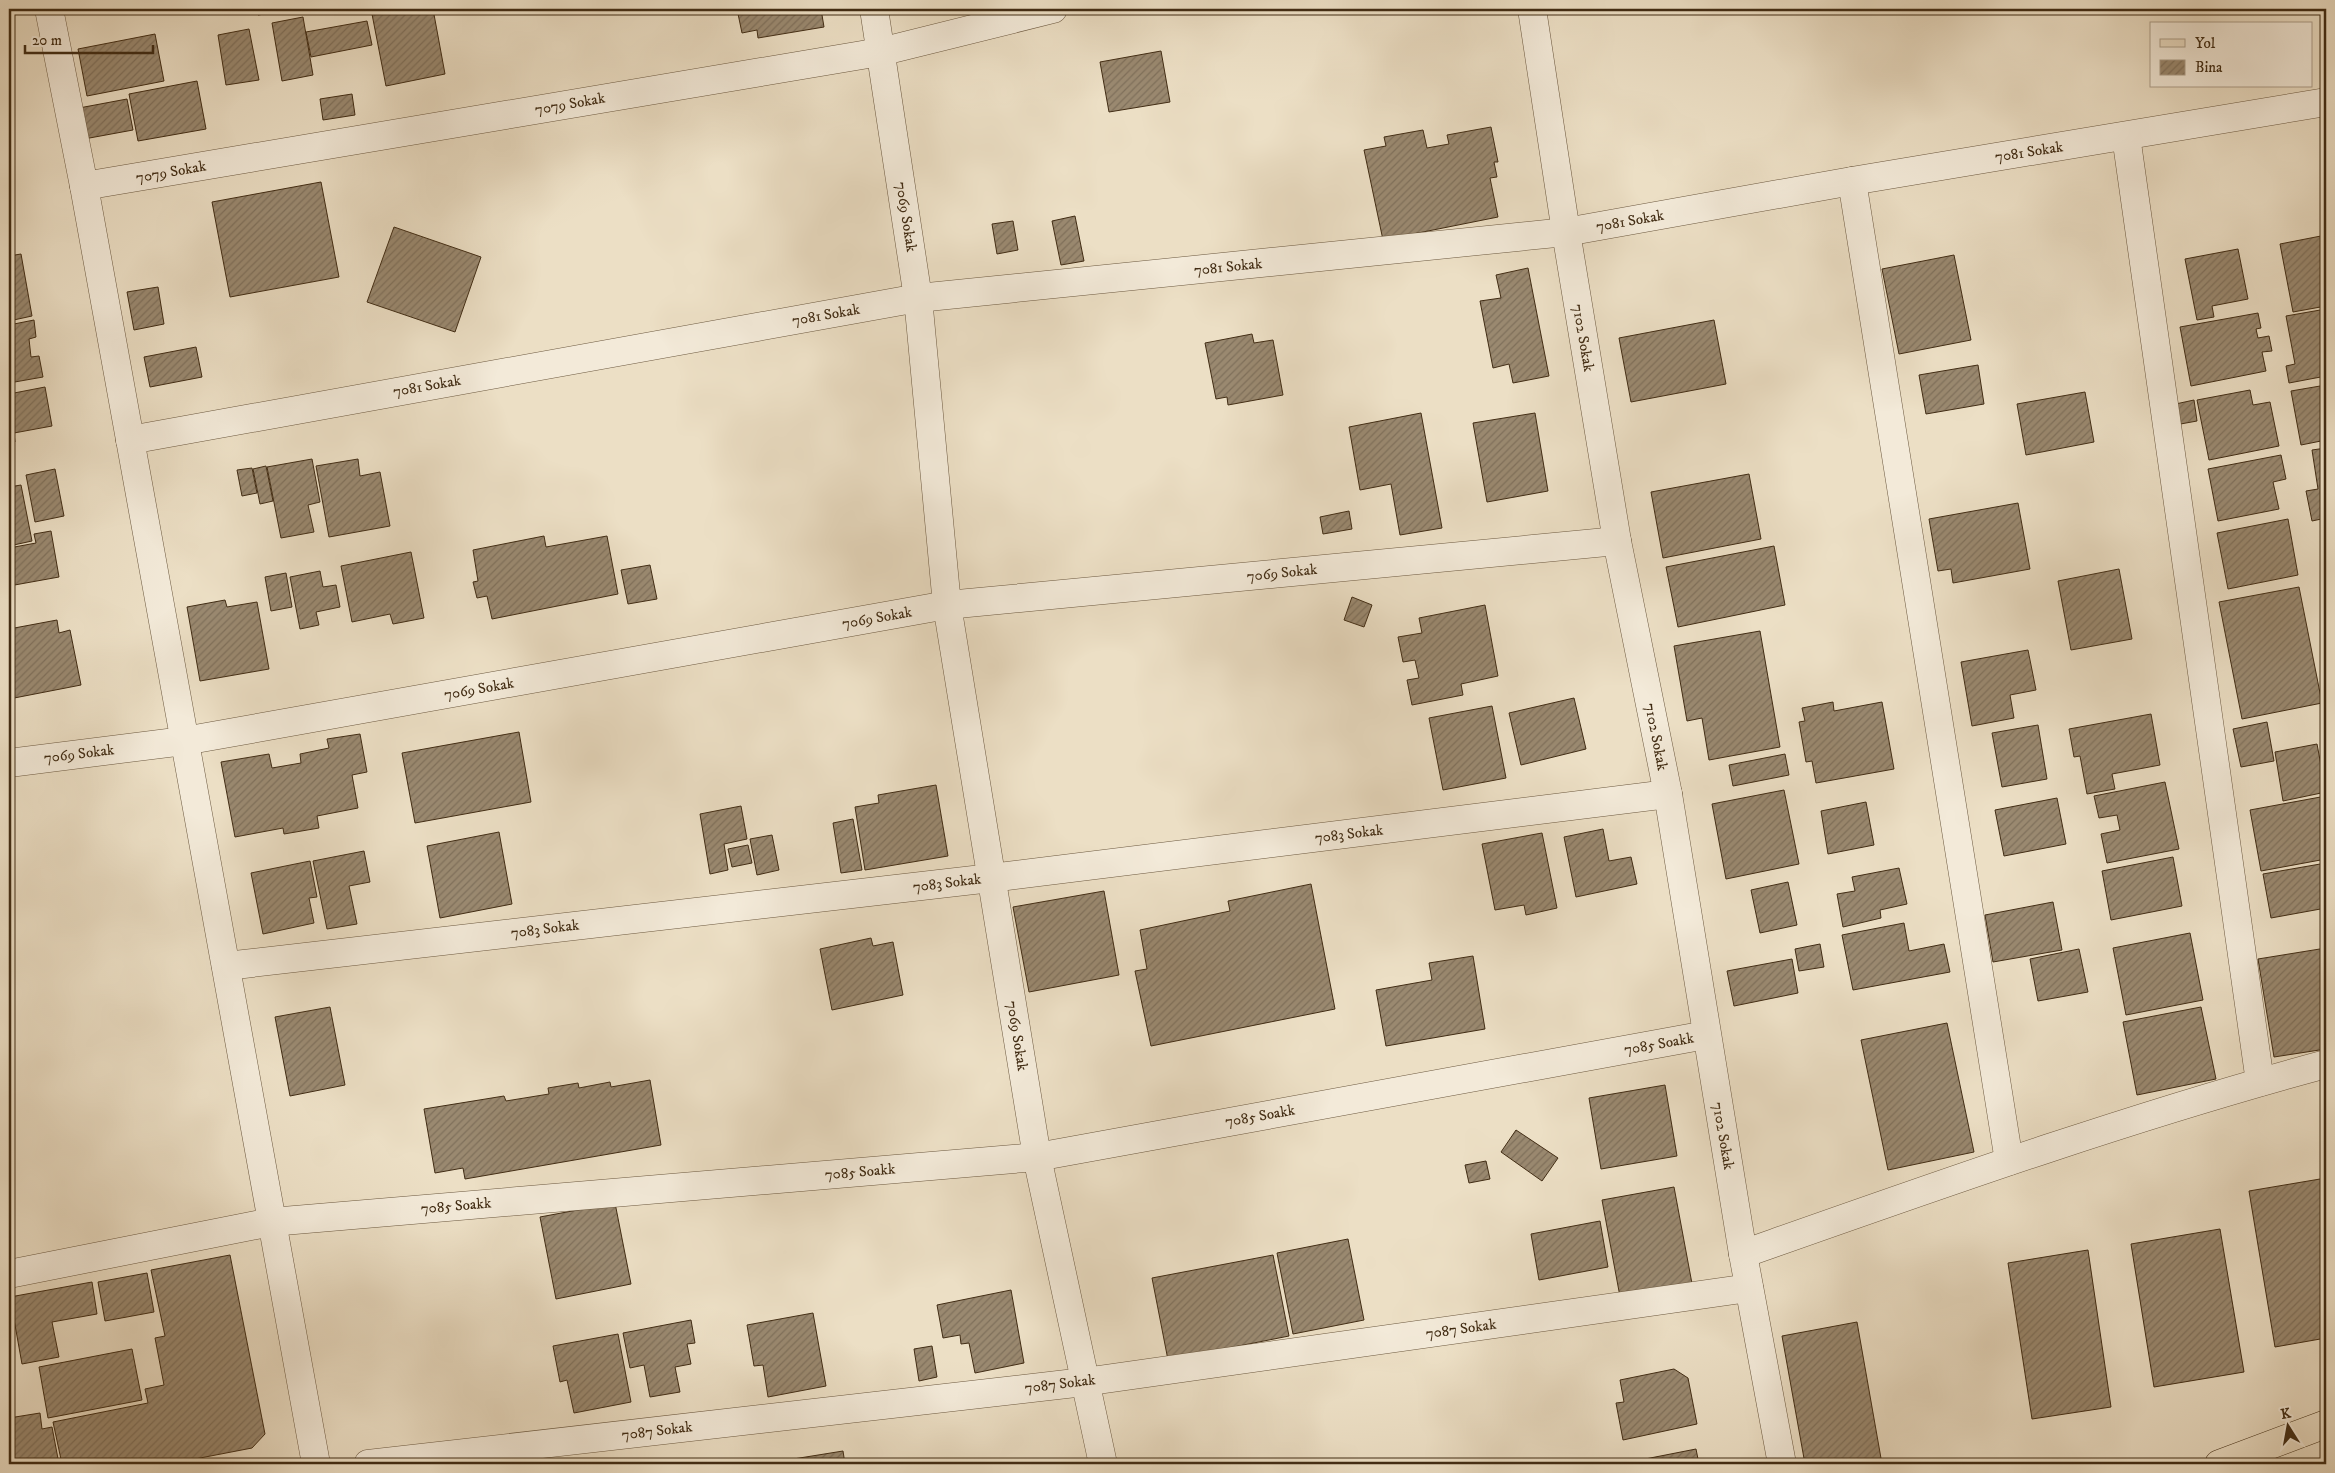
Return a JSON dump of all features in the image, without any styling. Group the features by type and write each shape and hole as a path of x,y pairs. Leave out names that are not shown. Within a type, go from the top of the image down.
{"main road":[{"path":"2220,1464 2326,1424"}],"street":[{"path":"49,9 84,186 316,1464"},
{"name":"7069 Sokak","path":"874,9 918,298 947,605 1036,1157 1103,1464"},
{"name":"7079 Sokak","path":"84,186 880,52 1053,9"},
{"name":"7102 Sokak","path":"1532,9 1566,232 1618,541 1668,794 1743,1254 1782,1464"},
{"name":"7081 Sokak","path":"130,440 918,298 1566,232 1852,181 2326,102"},
{"path":"2126,136 2260,1082"},
{"path":"1852,181 2009,1161"},
{"name":"7069 Sokak","path":"9,763 184,741 947,605 1618,541"},
{"name":"7083 Sokak","path":"226,966 991,878 1668,794"},
{"name":"7085 Soakk","path":"9,1274 272,1222 1036,1157 1706,1036"},
{"path":"1743,1254 2009,1161 2260,1082 2326,1064"},
{"name":"7087 Sokak","path":"368,1464 1084,1382 1749,1288"}],"building":[{"path":"256,9 282,9 283,11 258,15"},
{"path":"371,9 433,9 445,74 386,86"},
{"path":"737,9 821,9 824,27 758,38 757,30 742,33"},
{"path":"303,17 313,75 282,81 272,23"},
{"path":"367,21 372,45 311,57 306,32"},
{"path":"249,29 259,80 226,85 218,35"},
{"path":"155,34 164,81 87,96 78,49"},
{"path":"1161,51 1170,102 1109,112 1100,62"},
{"path":"197,81 206,129 138,141 129,94"},
{"path":"352,94 355,115 323,120 320,99"},
{"path":"127,99 133,130 84,139 79,108"},
{"path":"1491,127 1498,162 1494,162 1497,177 1490,178 1498,217 1383,240 1364,150 1386,146 1384,137 1423,130 1427,148 1449,144 1447,135"},
{"path":"321,182 339,277 230,297 212,202"},
{"path":"1075,216 1084,261 1061,265 1052,221"},
{"path":"1013,221 1018,250 997,254 992,224"},
{"path":"394,227 481,257 455,332 367,302"},
{"path":"2326,235 2326,306 2293,312 2280,244"},
{"path":"2238,249 2248,299 2212,306 2214,317 2197,320 2185,259"},
{"path":"21,254 32,316 9,321 9,256"},
{"path":"1954,255 1971,340 1899,354 1882,269"},
{"path":"1528,268 1549,376 1513,383 1509,364 1493,368 1480,301 1501,298 1496,275"},
{"path":"158,287 164,324 134,330 127,292"},
{"path":"2326,309 2326,376 2289,383 2286,366 2295,364 2286,316"},
{"path":"2258,313 2261,328 2256,329 2258,338 2269,336 2272,351 2262,352 2266,371 2191,386 2180,327"},
{"path":"34,320 36,337 29,339 31,357 39,356 43,377 9,383 9,325"},
{"path":"1714,320 1726,384 1631,402 1619,338"},
{"path":"1252,334 1254,343 1273,340 1283,395 1228,405 1227,397 1216,399 1205,343"},
{"path":"196,347 202,377 150,387 144,357"},
{"path":"1978,365 1984,404 1926,414 1919,375"},
{"path":"2326,385 2326,440 2301,445 2291,391"},
{"path":"45,387 52,426 14,433 15,442 9,444 9,394"},
{"path":"2250,390 2253,405 2270,402 2279,446 2209,460 2197,400"},
{"path":"2085,392 2094,442 2026,455 2017,404"},
{"path":"2194,400 2197,421 2175,425 2171,405"},
{"path":"1421,413 1442,528 1400,535 1391,484 1360,490 1349,427"},
{"path":"1535,413 1548,491 1487,502 1473,423"},
{"path":"2326,448 2326,518 2312,521 2306,491 2318,489 2312,450"},
{"path":"2281,455 2286,479 2273,482 2279,509 2218,521 2208,469"},
{"path":"312,459 320,502 308,505 314,532 281,538 267,467"},
{"path":"358,459 360,476 380,472 390,526 329,537 316,466"},
{"path":"266,466 273,501 260,504 253,469"},
{"path":"252,468 257,493 242,496 237,470"},
{"path":"55,469 64,516 35,522 26,475"},
{"path":"1749,474 1761,539 1663,558 1651,492"},
{"path":"21,485 32,541 9,546 9,487"},
{"path":"2018,503 2030,569 1953,583 1951,569 1938,571 1929,519"},
{"path":"1349,511 1352,529 1323,534 1320,517"},
{"path":"2288,519 2298,575 2228,589 2217,533"},
{"path":"51,531 59,577 9,586 9,548 36,543 34,534"},
{"path":"544,536 546,547 607,536 618,594 492,619 487,596 477,598 473,582 478,581 473,550"},
{"path":"1774,546 1785,605 1678,627 1666,567"},
{"path":"411,552 424,618 393,624 390,614 352,622 341,566"},
{"path":"650,565 657,599 628,604 621,570"},
{"path":"2119,569 2132,639 2071,650 2058,581"},
{"path":"320,571 323,587 336,585 340,607 316,612 319,625 300,629 290,577"},
{"path":"286,573 292,607 271,611 265,577"},
{"path":"2299,587 2322,703 2242,719 2219,602"},
{"path":"1352,597 1372,605 1364,627 1344,620"},
{"path":"225,600 227,607 257,602 269,669 200,681 187,607"},
{"path":"1485,605 1498,676 1461,684 1463,695 1412,705 1407,680 1419,678 1415,660 1403,662 1398,637 1422,633 1419,618"},
{"path":"57,620 59,633 70,630 81,685 9,699 9,629"},
{"path":"1760,631 1780,747 1709,760 1702,718 1687,721 1674,646"},
{"path":"2028,650 2036,690 2010,695 2014,718 1972,726 1961,662"},
{"path":"1574,698 1586,749 1521,765 1509,713"},
{"path":"1833,702 1834,711 1882,702 1894,769 1816,783 1812,761 1806,762 1799,722 1805,721 1802,708"},
{"path":"1492,706 1506,778 1443,790 1429,718"},
{"path":"2151,714 2160,765 2112,774 2115,789 2087,794 2080,756 2074,757 2069,729"},
{"path":"2267,722 2274,761 2241,767 2233,729"},
{"path":"2038,725 2047,779 2002,787 1992,733"},
{"path":"519,732 531,802 415,823 402,753"},
{"path":"360,734 367,772 352,775 358,808 317,816 319,828 284,834 283,828 235,837 221,762 269,754 272,768 301,763 300,754 329,748 327,739"},
{"path":"2317,744 2326,792 2283,801 2275,752"},
{"path":"1785,754 1789,775 1733,786 1729,765"},
{"path":"2165,782 2179,849 2107,863 2101,834 2120,830 2117,815 2099,818 2094,796"},
{"path":"936,785 948,856 865,870 855,807 879,803 878,795"},
{"path":"1784,790 1799,864 1726,879 1712,804"},
{"path":"2326,796 2326,859 2261,871 2250,810"},
{"path":"2057,798 2066,844 2004,856 1995,810"},
{"path":"1866,802 1874,845 1828,854 1821,811"},
{"path":"741,806 747,839 724,844 728,870 710,874 700,814"},
{"path":"853,819 862,870 841,873 833,823"},
{"path":"1603,829 1609,861 1631,857 1637,884 1576,897 1564,837"},
{"path":"499,832 512,904 440,918 427,846"},
{"path":"1542,833 1557,908 1526,915 1524,905 1495,910 1482,844"},
{"path":"772,835 779,870 757,875 750,839"},
{"path":"748,845 752,863 732,867 728,849"},
{"path":"364,851 370,882 349,886 357,924 327,929 313,861"},
{"path":"2173,857 2182,906 2111,920 2102,871"},
{"path":"310,861 317,897 309,898 314,923 263,934 251,873"},
{"path":"2326,863 2326,908 2271,918 2263,874"},
{"path":"1899,868 1907,904 1880,910 1881,918 1843,927 1837,894 1855,891 1852,877"},
{"path":"1788,882 1797,925 1760,933 1751,890"},
{"path":"1311,884 1335,1009 1151,1046 1135,971 1147,969 1140,930 1230,911 1228,901"},
{"path":"1104,891 1119,975 1029,992 1013,907"},
{"path":"2053,902 2062,950 1993,962 1985,915"},
{"path":"1904,923 1909,951 1944,944 1950,972 1853,990 1842,935"},
{"path":"2190,933 2203,1000 2126,1015 2113,948"},
{"path":"871,938 873,946 893,942 903,995 832,1010 820,949"},
{"path":"1820,944 1824,967 1799,971 1795,949"},
{"path":"2326,948 2326,1049 2274,1057 2258,959"},
{"path":"2079,949 2088,992 2038,1001 2030,959"},
{"path":"1473,956 1485,1029 1386,1046 1376,990 1432,980 1429,963"},
{"path":"1792,959 1798,993 1734,1006 1727,971"},
{"path":"330,1007 345,1085 290,1096 275,1017"},
{"path":"2201,1007 2216,1079 2137,1095 2123,1022"},
{"path":"1947,1023 1974,1152 1888,1170 1861,1040"},
{"path":"650,1080 661,1145 465,1179 463,1168 435,1173 424,1109 504,1096 506,1101 549,1094 548,1088 578,1083 579,1088 610,1082 611,1087"},
{"path":"1665,1085 1677,1156 1601,1169 1589,1098"},
{"path":"1516,1130 1558,1158 1542,1181 1501,1152"},
{"path":"1486,1161 1490,1179 1469,1183 1465,1165"},
{"path":"2326,1178 2326,1338 2275,1347 2249,1191"},
{"path":"1674,1187 1693,1289 1621,1302 1602,1200"},
{"path":"615,1203 631,1284 556,1299 540,1217"},
{"path":"1600,1221 1608,1267 1539,1280 1531,1234"},
{"path":"2220,1229 2244,1372 2154,1387 2131,1244"},
{"path":"1348,1239 1364,1320 1293,1334 1277,1253"},
{"path":"2088,1250 2111,1407 2032,1419 2008,1263"},
{"path":"230,1255 265,1434 252,1448 169,1464 62,1464 53,1422 148,1403 145,1389 164,1385 155,1338 165,1336 151,1270"},
{"path":"1273,1255 1289,1336 1168,1360 1152,1278"},
{"path":"147,1273 154,1312 105,1321 98,1282"},
{"path":"92,1282 97,1314 52,1322 59,1357 22,1364 10,1297"},
{"path":"1011,1290 1024,1363 975,1373 969,1343 961,1344 960,1335 943,1338 937,1305"},
{"path":"813,1313 826,1386 768,1397 763,1365 754,1366 747,1325"},
{"path":"691,1320 695,1343 687,1344 691,1364 675,1367 680,1392 650,1397 644,1365 630,1368 623,1333"},
{"path":"1857,1322 1882,1464 1805,1464 1782,1336"},
{"path":"618,1334 631,1402 574,1413 567,1380 560,1382 553,1346"},
{"path":"932,1346 937,1377 919,1381 914,1349"},
{"path":"132,1349 142,1400 48,1418 39,1367"},
{"path":"9,1366 14,1389 9,1390"},
{"path":"1674,1369 1688,1378 1697,1424 1623,1440 1616,1403 1624,1402 1620,1380"},
{"path":"40,1413 42,1429 52,1427 59,1464 9,1464 9,1418"},
{"path":"1696,1449 1699,1464 1631,1464 1630,1462"},
{"path":"843,1451 845,1464 782,1464 781,1461"}]}
